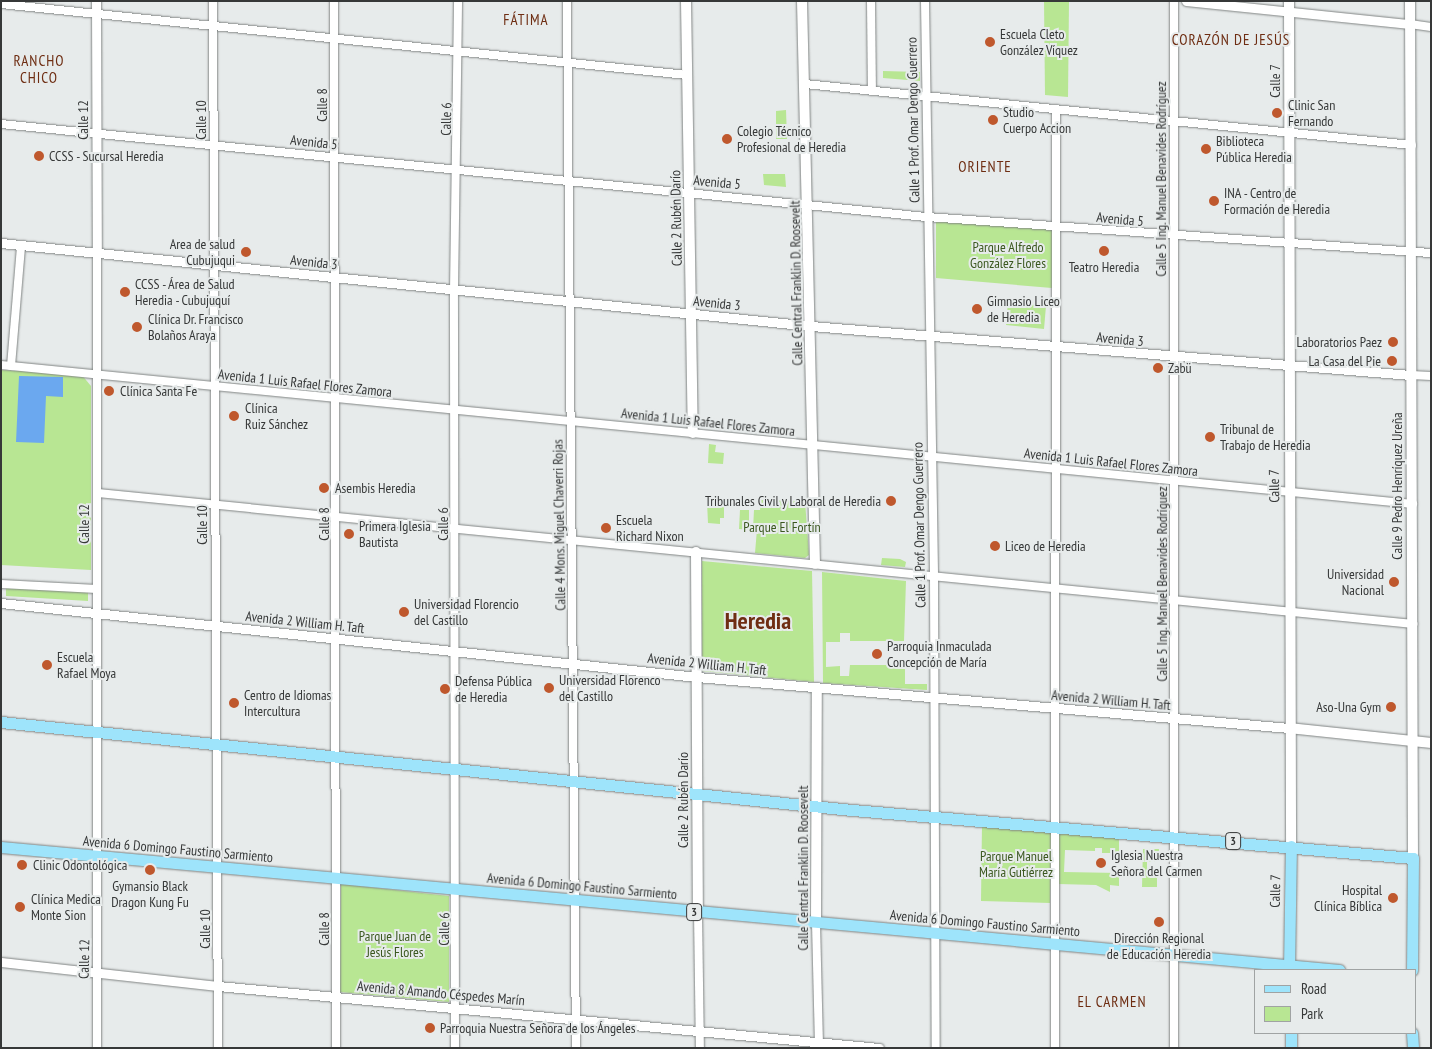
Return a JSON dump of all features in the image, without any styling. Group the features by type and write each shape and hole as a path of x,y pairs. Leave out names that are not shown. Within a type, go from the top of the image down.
{"main road":[{"name":"Calle 2 Rubén Darío","path":"686,1 693,434"},
{"name":"Calle Central Franklin D. Roosevelt","path":"802,1 809,203 815,564"},
{"name":"Calle 7","path":"1289,1 1289,968"},
{"name":"Calle 9 Pedro Henríquez Ureña","path":"1410,1 1413,504 1412,969"},
{"name":"Calle 2 Rubén Darío","path":"696,552 698,912"},
{"name":"Calle Central Franklin D. Roosevelt","path":"816,923 817,688"},
{"name":"3","path":"1,722 100,735 455,769 696,795 1413,858"},
{"name":"Avenida 2 William H. Taft","path":"1289,728 1431,743"},
{"name":"Avenida 6 Domingo Faustino Sarmiento","path":"1,846 99,857 1314,969"},
{"path":"1291,1034 1293,1048"},
{"path":"1412,1034 1413,1048"}],"street":[{"name":"Calle 12","path":"96,1 99,375 97,614 100,735 97,1048"},
{"name":"Calle 10","path":"213,1 216,386 214,627 217,746 218,1048"},
{"name":"Calle 8","path":"334,1 337,398 336,1048"},
{"name":"Calle 6","path":"455,1048 457,890 454,291 458,169 458,1"},
{"name":"Calle 4 Mons. Miguel Chaverri Rojas","path":"567,1 570,421 577,901 576,1048"},
{"path":"871,1 872,91"},
{"name":"Calle 1 Prof. Omar Dengo Guerrero","path":"925,1 928,336 934,576 932,700 936,1048"},
{"name":"Calle 5 Ing. Manuel Benavides Rodríguez","path":"1174,1 1172,358 1175,481 1173,719 1174,1048"},
{"path":"1186,1 1431,27"},
{"path":"1,4 688,76"},
{"path":"805,84 1174,124 1412,145"},
{"path":"1055,1048 1054,827 1058,588 1056,111"},
{"name":"Avenida 5","path":"1,124 458,169 568,182 809,203 927,217 1431,253"},
{"name":"Avenida 3","path":"1,244 811,326 1172,358 1431,376"},
{"path":"11,366 21,246"},
{"name":"Avenida 1 Luis Rafael Flores Zamora","path":"1,365 1413,504"},
{"path":"98,493 1413,624"},
{"path":"1,584 97,589"},
{"name":"Avenida 2 William H. Taft","path":"1,603 214,627 932,700 1289,728"},
{"name":"Calle 2 Rubén Darío","path":"698,912 700,1048"},
{"name":"Calle Central Franklin D. Roosevelt","path":"816,923 819,1045"},
{"name":"Avenida 8 Amando Céspedes Marín","path":"1,962 218,986 576,1019 819,1045 879,1048"}],"green space":[{"path":"1044,1 1069,1 1068,97 1045,95"},
{"path":"883,71 920,72 920,81 883,78"},
{"path":"786,110 787,139 776,139 776,111"},
{"path":"763,174 785,174 786,187 764,185"},
{"name":"Parque Alfredo González Flores","path":"936,220 1053,229 1052,288 936,278"},
{"path":"1008,302 1046,306 1044,329 1006,325"},
{"path":"1,370 81,374 91,386 91,570 1,565"},
{"path":"709,444 716,445 715,452 724,453 723,464 708,463"},
{"name":"Parque El Fortín","path":"761,500 805,501 809,555 805,558 755,553 757,529 753,529 754,510 760,510"},
{"path":"707,502 724,507 724,518 720,518 720,524 708,523"},
{"path":"740,510 749,510 749,530 739,529"},
{"path":"882,558 900,559 906,562 905,567 881,565"},
{"path":"702,561 812,571 814,682 702,671"},
{"path":"822,572 906,581 904,641 850,641 850,633 840,633 840,642 826,642 826,667 840,666 840,676 849,676 850,665 905,665 905,684 927,684 927,690 823,683"},
{"path":"6,587 88,592 88,601 6,596"},
{"name":"Parque Manuel María Gutiérrez","path":"982,824 1051,828 1050,903 981,901"},
{"path":"1058,831 1119,837 1119,853 1102,853 1102,848 1095,848 1095,851 1065,850 1064,872 1119,873 1119,886 1110,885 1110,892 1096,885 1058,884"},
{"path":"1143,849 1159,849 1158,862 1147,862 1147,871 1157,872 1157,887 1142,887"},
{"name":"Parque Juan de Jesús Flores","path":"341,884 449,896 449,1002 340,992"}],"water":[{"path":"19,376 63,377 63,397 46,396 44,443 16,442"}],"place":[{"name":"Escuela Cleto González Víquez","path":"990,42"},
{"name":"Clinic San Fernando","path":"1277,113"},
{"name":"Studio Cuerpo Accion","path":"993,120"},
{"name":"Colegio Técnico Profesional de Heredia","path":"727,139"},
{"name":"Biblioteca Pública Heredia","path":"1206,149"},
{"name":"CCSS - Sucursal Heredia","path":"39,156"},
{"name":"INA - Centro de Formación de Heredia","path":"1214,201"},
{"name":"Teatro Heredia","path":"1104,251"},
{"name":"Area de salud Cubujuqui","path":"246,252"},
{"name":"CCSS - Área de Salud Heredia - Cubujuquí","path":"125,292"},
{"name":"Gimnasio Liceo de Heredia","path":"977,309"},
{"name":"Clínica Dr. Francisco Bolaños Araya","path":"137,327"},
{"name":"Laboratorios Paez","path":"1393,342"},
{"name":"La Casa del Pie","path":"1392,361"},
{"name":"Zabü","path":"1158,368"},
{"name":"Clínica Santa Fe","path":"109,391"},
{"name":"Clínica Ruiz Sánchez","path":"234,416"},
{"name":"Tribunal de Trabajo de Heredia","path":"1210,437"},
{"name":"Asembis Heredia","path":"324,488"},
{"name":"Tribunales Civil y Laboral de Heredia","path":"891,501"},
{"name":"Escuela Richard Nixon","path":"606,528"},
{"name":"Primera Iglesia Bautista","path":"349,534"},
{"name":"Liceo de Heredia","path":"995,546"},
{"name":"Universidad Nacional","path":"1394,582"},
{"name":"Universidad Florencio del Castillo","path":"404,612"},
{"name":"Parroquia Inmaculada Concepción de María","path":"877,654"},
{"name":"Escuela Rafael Moya","path":"47,665"},
{"name":"Universidad Florenco del Castillo","path":"549,688"},
{"name":"Defensa Pública de Heredia","path":"445,689"},
{"name":"Centro de Idiomas Intercultura","path":"234,703"},
{"name":"Aso-Una Gym","path":"1391,707"},
{"name":"Iglesia Nuestra Señora del Carmen","path":"1101,863"},
{"name":"Clinic Odontológica","path":"22,865"},
{"name":"Gymansio Black Dragon Kung Fu","path":"150,870"},
{"name":"Hospital Clínica Bíblica","path":"1393,898"},
{"name":"Clínica Medica Monte Sion","path":"20,907"},
{"name":"Dirección Regional de Educación Heredia","path":"1159,922"},
{"name":"Parroquia Nuestra Señora de los Ángeles","path":"430,1028"}],"district":[{"name":"FÁTIMA","path":"526,20"},
{"name":"CORAZÓN DE JESÚS","path":"1231,40"},
{"name":"RANCHO CHICO","path":"39,68"},
{"name":"ORIENTE","path":"985,167"},
{"name":"Heredia","path":"758,621"},
{"name":"EL CARMEN","path":"1112,1002"}]}
